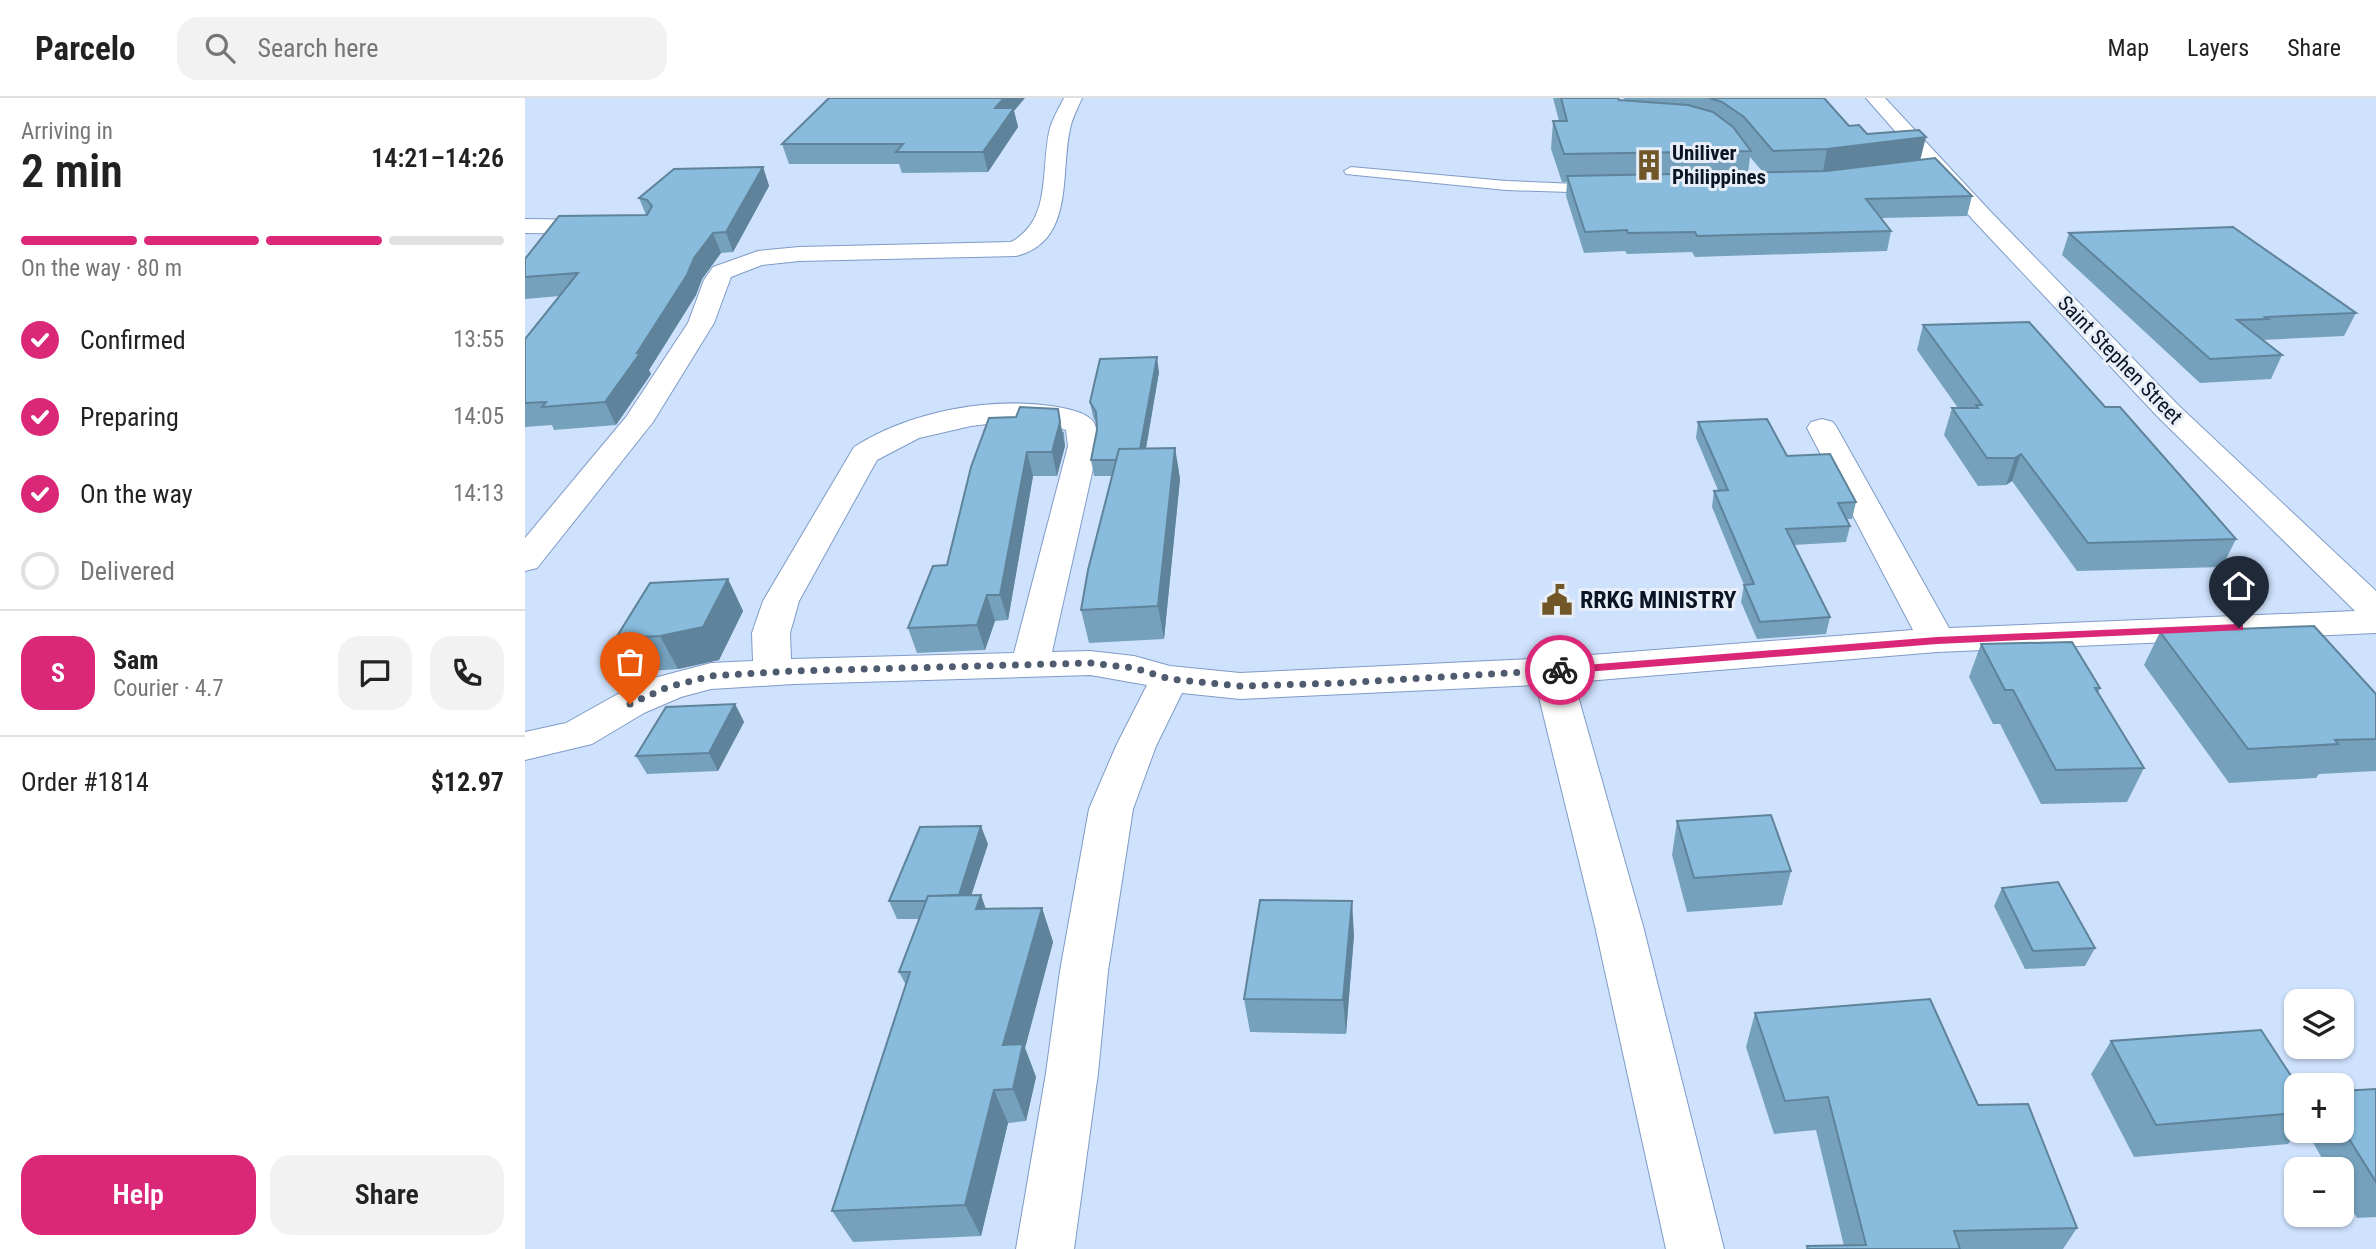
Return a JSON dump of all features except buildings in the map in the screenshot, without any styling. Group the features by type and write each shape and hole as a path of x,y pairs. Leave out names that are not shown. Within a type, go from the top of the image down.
{"street":[{"path":"525,561 638,422 701,323 716,280 722,272 758,258 799,254 1016,249 1027,246 1034,240 1052,203 1060,129 1073,98"},
{"name":"Saint Stephen Street","path":"1875,98 1928,171 2168,411 2376,611"},
{"path":"525,226 624,227"},
{"path":"772,672 771,633 781,601 865,454 877,443 944,421 1010,413 1051,413 1069,417 1080,425 1083,446 1030,664"},
{"path":"1822,428 1937,640"},
{"path":"525,746 578,734 630,704 668,687 711,676 1090,663 1134,668 1170,679 1240,686 1342,683 1552,671 1937,640 2376,622"},
{"path":"1552,671 1619,926 1695,1249"},
{"path":"1045,1249 1072,1073 1083,971 1111,809 1136,746 1170,679"}],"lane":[{"path":"1351,171 1458,178 1528,188 1615,189"}],"way so far":[{"path":"630,704 668,687 711,676 794,671 1090,663 1134,668 1170,679 1240,686 1560,670"}],"place":[{"name":"Uniliver Philippines","path":"1649,165"},
{"name":"RRKG MINISTRY","path":"1557,600"}],"route":[{"path":"1560,670 1937,640 2239,628"}]}
